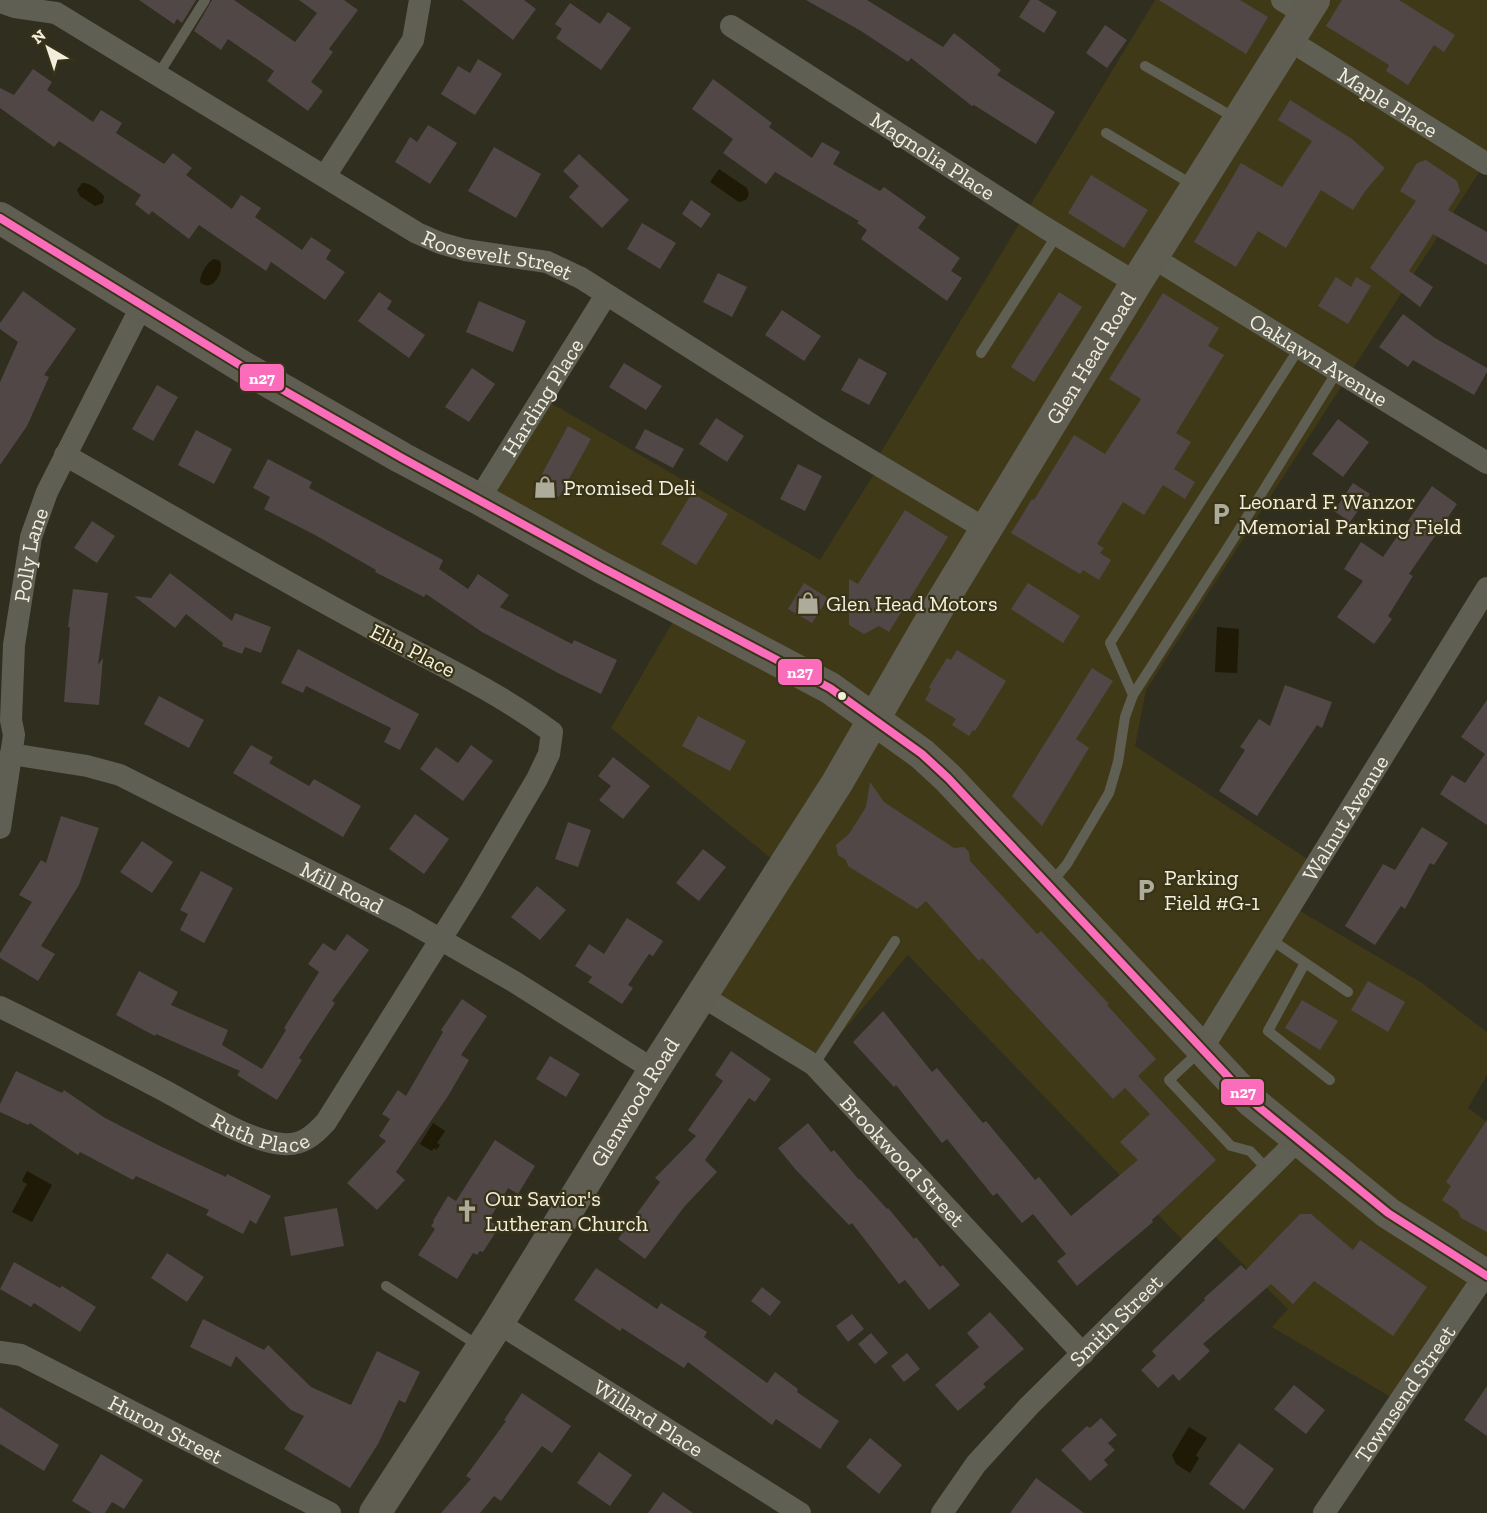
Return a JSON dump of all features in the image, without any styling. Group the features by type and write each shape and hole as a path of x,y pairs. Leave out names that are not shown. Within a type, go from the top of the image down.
{"main road":[{"name":"Glen Head Road","path":"873,720 938,608 1238,120 1298,14"},
{"path":"0,218 253,373 402,458 830,688 922,754 948,778 1250,1100 1388,1213 1486,1276"},
{"name":"Glenwood Road","path":"375,1513 490,1336 654,1070 837,783 873,720"}],"street":[{"path":"325,176 412,40 420,0"},
{"name":"Roosevelt Street","path":"0,2 15,7 56,13 417,233 465,250 547,262 581,278 820,430 987,530"},
{"name":"Maple Place","path":"1298,14 1487,164"},
{"name":"Magnolia Place","path":"731,26 1057,235 1144,270"},
{"name":"Oaklawn Avenue","path":"1144,270 1300,347 1487,463"},
{"name":"Harding Place","path":"479,499 606,295"},
{"name":"Polly Lane","path":"0,828 14,735 11,720 7,647 31,537 47,492 142,305"},
{"name":"Elin Place","path":"65,455 370,627 468,678 552,732 549,754 537,779 471,891 439,940"},
{"name":"Walnut Avenue","path":"1202,1048 1487,588"},
{"name":"Mill Road","path":"11,754 87,766 120,775 403,918 513,981 654,1070"},
{"name":"Ruth Place","path":"0,1007 244,1132 263,1140 285,1144 298,1143 313,1136 326,1122 439,940"},
{"name":"Brookwood Street","path":"702,996 814,1065 1083,1354"},
{"name":"Smith Street","path":"942,1513 976,1464 1029,1406 1299,1139"},
{"name":"Townsend Street","path":"1324,1513 1486,1276"},
{"name":"Willard Place","path":"490,1336 800,1513"},
{"name":"Huron Street","path":"0,1352 21,1355 330,1513"}],"lane":[{"path":"158,75 205,0"},
{"path":"1145,66 1238,120"},
{"path":"1106,133 1196,186"},
{"path":"981,353 1057,235"},
{"path":"1133,695 1110,643 1300,347"},
{"path":"1049,886 1067,864 1109,793 1118,762 1125,717 1133,695 1338,370"},
{"path":"1270,939 1348,992"},
{"path":"814,1065 895,940"},
{"path":"1305,963 1268,1031 1330,1080"},
{"path":"1202,1048 1169,1080 1231,1146 1250,1151 1268,1170"},
{"path":"386,1286 490,1336"}],"shaded area":[{"path":"1155,0 1487,0 1487,160 1146,690 1135,746 1315,864 1290,905 1422,983 1487,1032 1487,1075 1468,1108 1487,1122 1487,1278 1401,1403 1272,1327 1288,1309 1210,1231 1191,1249 908,955 814,1065 703,995 783,868 611,728 681,608 477,500 539,396 820,560 879,466 875,462"},
{"path":"719,169 747,188 749,194 746,200 739,202 710,182"},
{"path":"82,183 91,185 99,191 104,196 103,203 95,206 80,196 77,190"},
{"path":"214,259 220,261 221,270 213,283 205,285 200,282 201,275 206,265"},
{"path":"1217,627 1239,629 1237,673 1215,672"},
{"path":"433,1123 445,1131 437,1143 440,1145 432,1151 420,1144"},
{"path":"27,1171 52,1185 32,1222 12,1212 27,1184 22,1181"},
{"path":"1189,1427 1207,1438 1196,1455 1199,1458 1190,1473 1176,1464 1172,1455"}],"building":[{"path":"139,0 196,0 182,23 177,19 174,24"},
{"path":"212,0 234,0 295,42 317,13 299,0 344,0 358,10 329,49 333,52 311,82 323,91 308,111 267,81 274,71 228,39 221,50 194,31"},
{"path":"462,0 524,0 536,9 513,40"},
{"path":"806,0 867,0 943,47 954,33 1001,70 997,75 1055,112 1036,144 974,105 972,106 911,58 908,62 861,31"},
{"path":"1030,0 1038,0 1057,12 1044,33 1019,17"},
{"path":"1159,0 1240,0 1268,17 1246,54"},
{"path":"1342,0 1399,0 1455,35 1444,52 1434,45 1408,85 1386,71 1389,65 1326,26"},
{"path":"570,3 600,24 608,12 631,28 601,70 556,38 562,29 555,24"},
{"path":"1105,25 1127,40 1107,68 1086,53"},
{"path":"478,59 502,74 475,115 441,94 458,66 470,73"},
{"path":"33,69 52,82 47,90 93,122 101,110 122,123 116,133 164,164 173,153 192,168 186,175 232,209 241,195 261,208 255,217 302,250 311,237 331,250 326,259 345,272 325,300 271,262 266,271 199,225 189,239 152,211 149,215 135,204 141,195 59,141 54,147 0,108 0,88 14,95"},
{"path":"713,79 772,123 769,127 812,158 822,142 840,152 833,164 880,191 884,187 926,217 918,228 960,258 951,271 962,278 947,301 861,239 867,230 857,223 859,221 775,172 766,184 723,153 733,139 692,109"},
{"path":"1290,100 1352,139 1385,168 1353,210 1321,190 1286,248 1258,231 1236,267 1194,242 1241,163 1282,187 1312,141 1278,120"},
{"path":"428,125 457,143 430,184 395,162 410,137 417,142"},
{"path":"494,147 541,174 516,218 468,191"},
{"path":"579,154 629,200 602,228 569,197 579,186 563,171"},
{"path":"1426,160 1457,181 1460,191 1448,210 1487,232 1487,265 1433,234 1409,271 1433,287 1420,307 1370,268 1416,201 1400,191 1417,163"},
{"path":"1091,175 1148,210 1124,248 1068,213"},
{"path":"691,200 711,214 701,228 682,214"},
{"path":"642,223 676,243 660,269 627,249"},
{"path":"718,273 747,287 732,317 703,302"},
{"path":"1336,277 1351,287 1356,277 1371,286 1348,324 1318,306"},
{"path":"23,291 76,329 44,375 49,377 27,426 0,465 0,382 18,342 0,329 0,323"},
{"path":"379,292 392,301 387,309 425,335 409,358 358,321"},
{"path":"1059,292 1082,307 1034,382 1011,367"},
{"path":"1163,293 1219,328 1208,346 1224,355 1176,433 1191,442 1174,469 1195,482 1185,499 1163,485 1144,515 1123,502 1097,544 1104,548 1100,553 1111,560 1099,580 1083,570 1080,574 1011,533 1074,435 1105,454 1141,399 1109,379"},
{"path":"479,301 526,321 513,352 466,332"},
{"path":"782,310 821,336 804,361 765,335"},
{"path":"1403,314 1435,338 1487,368 1474,395 1413,360 1408,367 1379,347"},
{"path":"859,358 887,373 869,405 841,390"},
{"path":"624,363 662,386 646,410 609,387"},
{"path":"472,368 495,384 469,422 445,407"},
{"path":"157,385 178,397 153,441 132,429"},
{"path":"716,418 744,436 727,462 699,444"},
{"path":"1338,419 1369,442 1343,477 1312,454"},
{"path":"568,426 591,439 559,497 536,485"},
{"path":"645,429 684,449 673,468 635,448"},
{"path":"196,430 232,449 214,484 178,465"},
{"path":"268,459 312,482 309,488 443,560 439,569 468,589 478,574 509,595 500,607 572,644 574,640 617,660 601,694 482,632 426,594 424,597 375,572 376,570 315,535 264,509 270,497 253,488"},
{"path":"798,464 822,476 805,511 780,499"},
{"path":"1353,483 1370,494 1350,522 1334,511"},
{"path":"1432,486 1457,504 1409,574 1413,576 1388,616 1392,619 1374,644 1337,617 1363,581 1344,569 1361,542 1383,557"},
{"path":"692,493 728,514 696,565 661,544"},
{"path":"905,510 948,537 889,632 879,626 864,634 849,625 849,579 858,584"},
{"path":"92,521 115,536 97,563 74,548"},
{"path":"170,573 232,621 235,613 271,627 261,653 245,647 242,654 222,646 223,643 186,614 175,628 134,596 151,598"},
{"path":"804,583 828,598 812,623 788,609"},
{"path":"1028,583 1080,616 1063,643 1011,609"},
{"path":"73,589 108,593 98,665 103,658 99,705 64,702 70,627 68,627"},
{"path":"298,649 419,714 400,750 384,742 391,728 306,686 303,693 281,683"},
{"path":"957,650 1006,681 975,731 973,730 969,736 952,725 956,719 925,700 931,689 929,687 947,658 951,660"},
{"path":"1092,668 1113,681 1076,739 1089,748 1042,826 1012,796"},
{"path":"1285,685 1332,702 1322,728 1317,725 1257,816 1219,791 1245,750 1240,747 1259,719 1270,726"},
{"path":"159,696 204,720 189,748 144,724"},
{"path":"1487,700 1487,825 1440,794 1452,775 1465,783 1485,754 1461,737"},
{"path":"698,716 746,741 730,771 682,746"},
{"path":"251,745 273,757 269,763 309,786 314,779 361,806 343,837 233,773"},
{"path":"471,745 493,761 463,801 420,769 436,747 458,763"},
{"path":"613,757 650,786 623,819 599,800 611,786 598,776"},
{"path":"870,782 884,802 954,848 964,847 969,852 970,861 1037,934 1041,931 1109,1004 1107,1005 1156,1059 1138,1076 1216,1160 1152,1220 1153,1222 1077,1286 1057,1261 1066,1254 1033,1214 1022,1223 997,1193 993,1196 947,1139 942,1143 896,1085 894,1087 853,1042 883,1011 932,1072 937,1068 983,1123 986,1121 1035,1180 1039,1177 1071,1216 1138,1160 1120,1142 1150,1114 1125,1088 1113,1099 982,958 979,961 926,901 917,909 848,866 846,860 838,855 836,845 849,834 866,807"},
{"path":"415,814 449,839 424,874 389,849"},
{"path":"61,816 99,828 79,885 41,946 55,954 38,981 0,958 0,953 32,902 19,895 41,860 46,863"},
{"path":"568,822 591,830 578,867 555,859"},
{"path":"1422,827 1448,843 1434,865 1430,863 1405,909 1401,906 1375,945 1345,926 1383,864 1395,870"},
{"path":"142,841 173,862 152,893 120,872"},
{"path":"703,849 726,867 699,901 676,883"},
{"path":"201,871 233,888 204,943 180,930 188,914 180,910"},
{"path":"537,886 566,910 540,940 511,917"},
{"path":"627,918 663,941 653,956 649,954 628,985 633,988 622,1004 588,982 592,977 575,966 589,944 604,954"},
{"path":"347,934 369,950 332,1001 335,1003 299,1058 302,1060 277,1100 237,1075 240,1071 156,1034 155,1036 116,1015 139,971 178,992 171,1005 228,1030 222,1045 262,1069 286,1030 284,1028 319,972 308,964 323,943 335,951"},
{"path":"1368,981 1405,1002 1388,1032 1351,1010"},
{"path":"462,999 487,1016 461,1055 469,1060 448,1096 396,1172 405,1180 377,1210 347,1183 386,1141 379,1136 390,1119 382,1114 398,1090 406,1096 443,1032 441,1030"},
{"path":"1302,1000 1338,1021 1320,1050 1285,1028"},
{"path":"731,1051 771,1079 755,1102 749,1098 705,1160 717,1172 684,1207 645,1259 618,1239 660,1182 655,1178 696,1136 688,1130 723,1081 715,1075"},
{"path":"550,1056 580,1074 566,1097 536,1079"},
{"path":"16,1071 62,1093 64,1090 105,1118 162,1147 226,1177 227,1174 271,1196 256,1224 250,1220 243,1234 206,1215 209,1210 136,1176 133,1180 80,1152 78,1155 30,1123 28,1125 0,1112 0,1104"},
{"path":"1487,1120 1487,1232 1461,1218 1458,1211 1442,1200 1451,1186 1446,1182"},
{"path":"808,1123 831,1152 834,1150 914,1239 916,1237 940,1267 943,1265 960,1285 929,1310 905,1280 899,1284 852,1223 849,1225 778,1148"},
{"name":"Our Savior's Lutheran Church","path":"495,1140 535,1166 518,1194 508,1188 489,1220 499,1227 483,1252 480,1251 477,1255 473,1253 457,1279 418,1255 435,1229 431,1226 448,1196 456,1201"},
{"path":"337,1208 344,1246 291,1256 284,1217"},
{"path":"1300,1214 1311,1214 1353,1250 1360,1240 1427,1287 1393,1336 1314,1281 1293,1304 1271,1284 1203,1344 1210,1351 1179,1381 1173,1374 1158,1388 1141,1370 1156,1356 1152,1351 1205,1300 1204,1298 1241,1265 1246,1270"},
{"path":"167,1253 204,1277 187,1302 151,1278"},
{"path":"14,1262 60,1288 62,1286 96,1307 80,1332 34,1303 31,1307 0,1289"},
{"path":"596,1268 657,1309 661,1303 707,1332 704,1337 767,1383 775,1372 798,1389 797,1392 839,1421 820,1449 776,1419 772,1425 688,1362 684,1368 622,1328 620,1331 574,1300"},
{"path":"762,1287 781,1302 770,1316 751,1301"},
{"path":"990,1312 1024,1349 983,1384 986,1387 958,1411 935,1385 979,1347 967,1333"},
{"path":"852,1314 864,1329 848,1342 836,1326"},
{"path":"203,1319 264,1350 268,1345 311,1387 351,1405 377,1351 420,1372 405,1403 399,1400 378,1444 350,1488 284,1449 304,1416 291,1410 236,1356 231,1367 190,1347"},
{"path":"871,1333 888,1353 875,1364 858,1344"},
{"path":"907,1353 920,1369 904,1382 891,1366"},
{"path":"1294,1385 1325,1410 1306,1434 1274,1409"},
{"path":"1487,1386 1487,1436 1464,1420"},
{"path":"522,1393 571,1426 552,1453 542,1446 501,1501 494,1496 480,1513 441,1513 471,1479 466,1476 506,1421 504,1420"},
{"path":"0,1407 59,1445 44,1471 0,1444"},
{"path":"1101,1418 1117,1435 1108,1443 1115,1450 1104,1460 1108,1465 1090,1481 1061,1450 1087,1426 1090,1428"},
{"path":"870,1438 902,1465 879,1494 846,1467"},
{"path":"1239,1443 1274,1469 1244,1510 1209,1484"},
{"path":"599,1452 632,1475 610,1506 577,1483"},
{"path":"101,1454 143,1480 124,1509 112,1502 105,1513 92,1513 72,1501"},
{"path":"1036,1478 1084,1513 1010,1513"},
{"path":"663,1492 693,1513 648,1513"}],"transit line":[{"name":"n27","path":"0,218 243,367 402,458 601,567 830,688 922,754 948,778 1250,1100 1388,1213 1487,1276"}],"place":[{"name":"Promised Deli","path":"545,487"},
{"name":"Leonard F. Wanzor Memorial Parking Field","path":"1221,514"},
{"name":"Glen Head Motors","path":"808,603"},
{"name":"Parking Field #G-1","path":"1146,890"},
{"name":"Our Savior's Lutheran Church","path":"467,1211"}]}
